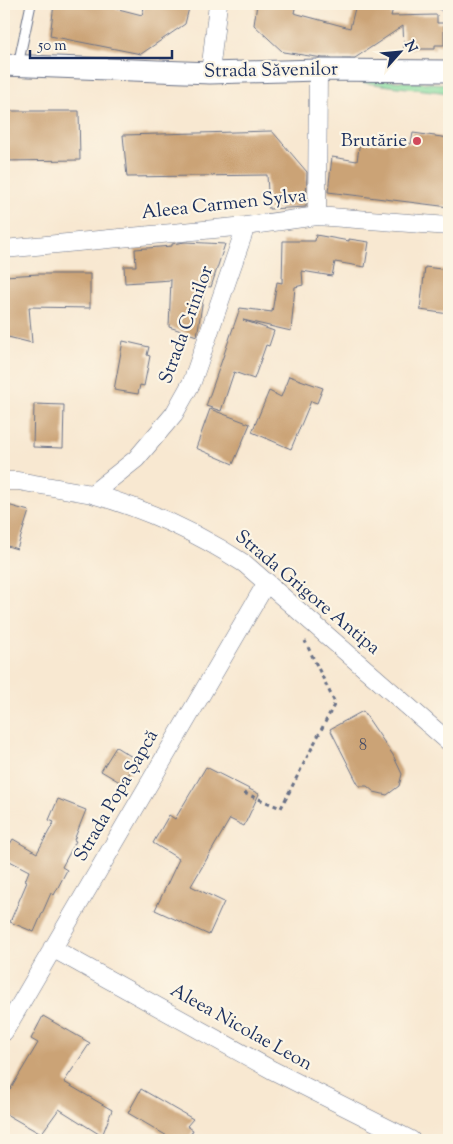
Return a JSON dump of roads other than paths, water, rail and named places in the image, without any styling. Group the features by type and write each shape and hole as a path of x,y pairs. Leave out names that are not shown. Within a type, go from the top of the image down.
{"street":[{"path":"210,73 218,4"},
{"name":"Strada Săvenilor","path":"11,65 210,73 318,70 449,71"},
{"path":"317,216 318,70"},
{"name":"Aleea Carmen Sylva","path":"4,249 246,226 317,216 449,226"},
{"name":"Strada Crinilor","path":"92,494 136,459 174,414 192,382 246,226"},
{"path":"4,481 18,481 92,494"},
{"name":"Strada Grigore Antipa","path":"92,494 118,501 208,540 245,564 449,742"},
{"name":"Strada Popa Șapcă","path":"4,1032 267,582"},
{"name":"Aleea Nicolae Leon","path":"52,948 272,1070 412,1140"}],"lane":[{"path":"11,65 31,4"}],"place":[{"name":"Brutărie","path":"417,141"}]}
